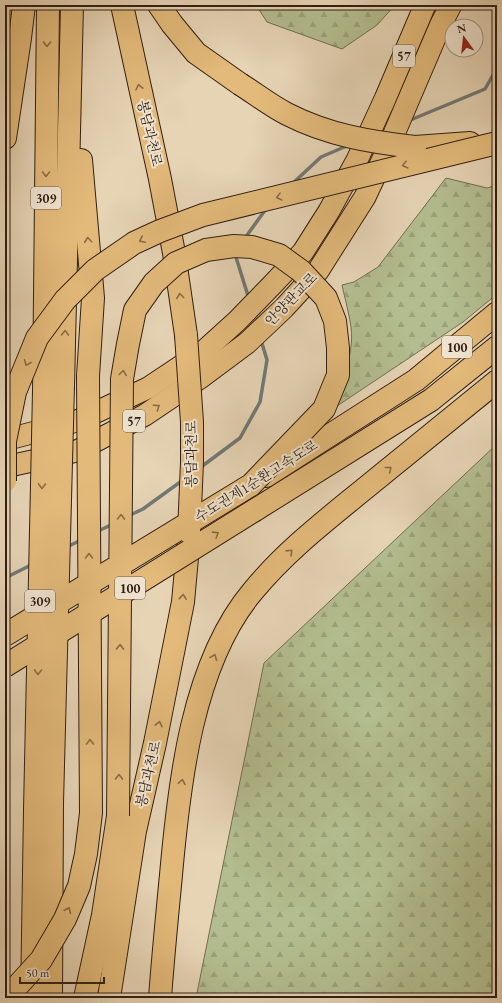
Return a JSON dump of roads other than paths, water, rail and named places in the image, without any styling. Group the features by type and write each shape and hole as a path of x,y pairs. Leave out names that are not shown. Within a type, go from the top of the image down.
{"highway":[{"path":"5,138 24,5"},
{"name":"309","path":"48,5 54,389"},
{"name":"309","path":"32,998 44,806 54,389 72,49 72,5"},
{"name":"봉담과천로","path":"109,998 135,831 155,744 183,602 189,532 192,462 192,422 186,335 173,246 122,5"},
{"path":"159,5 172,24 196,53 240,84 287,114 328,131 370,142 415,147 497,142"},
{"path":"5,998 41,960 65,919 79,886 86,854 91,813 88,376 93,298 72,49"},
{"path":"5,481 5,440 15,392 37,338 66,300 95,270 128,248 160,230 203,215 497,142"},
{"path":"85,998 103,915 118,816 122,379 128,344 135,310 154,283 176,263 206,250 234,246 252,247 279,255 301,272 326,298 335,321 338,348 338,374 324,408 251,485"},
{"name":"수도권제1순환고속도로","path":"5,635 251,485 416,380 497,313"},
{"name":"수도권제1순환고속도로","path":"5,666 431,400 497,347"},
{"path":"160,998 176,821 186,753 206,676 221,640 252,592 305,537 497,380"},
{"name":"309","path":"44,806 51,998"}],"main road":[{"name":"안양판교로","path":"5,440 77,421 148,388 205,350 273,284 303,252 329,211 360,152 381,107 425,5"},
{"name":"안양판교로","path":"5,467 77,451 145,415 200,378 247,343 284,308 318,271 364,197 388,148 405,105 451,5"}],"waterway":[{"path":"408,121 485,89 497,68"},
{"path":"292,184 321,157 349,145"},
{"path":"245,238 266,209"},
{"path":"235,254 249,299"},
{"path":"201,467 240,438 260,402 267,360 261,340"},
{"path":"128,516 143,509 183,480"},
{"path":"96,532 113,524"},
{"path":"67,547 81,540"},
{"path":"5,578 33,564"}]}
